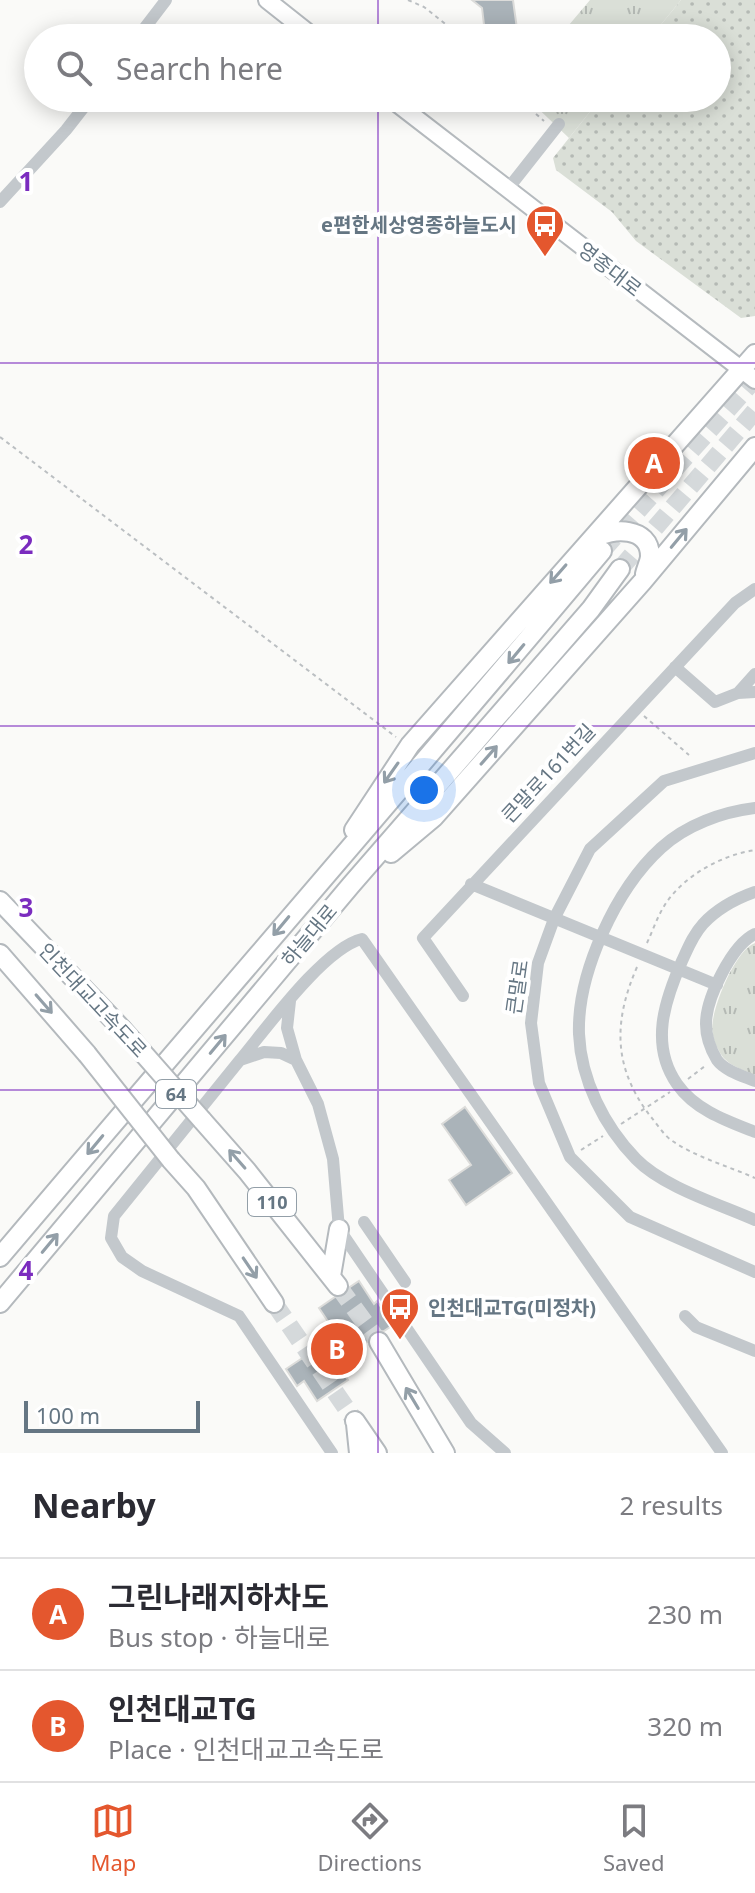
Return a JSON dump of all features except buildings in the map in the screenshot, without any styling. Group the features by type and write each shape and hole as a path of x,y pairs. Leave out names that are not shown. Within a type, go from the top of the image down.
{"highway":[{"name":"하늘대로","path":"0,1257 332,866 410,745 748,375 755,354"},
{"path":"351,885 434,817 748,461 755,447"},
{"path":"595,546 615,530 638,536 647,543 651,557 643,581"},
{"name":"하늘대로","path":"1,1302 351,885 541,667 620,569"},
{"name":"인천대교고속도로","path":"0,901 121,1028 247,1171 334,1281 339,1229"},
{"name":"인천대교고속도로","path":"0,954 87,1054 196,1188 274,1303"},
{"path":"379,1342 445,1453"},
{"path":"359,1453 355,1421 377,1453"}],"main road":[{"path":"267,0 297,24"},
{"name":"영종대로","path":"408,112 748,375"}],"street":[{"path":"148,24 166,0"},
{"path":"0,202 80,112"},
{"path":"507,190 557,127"},
{"name":"큰말로161번길","path":"463,996 423,938 735,603 755,589"},
{"path":"675,667 715,702 738,693 755,692"},
{"path":"738,693 755,674"},
{"name":"큰말로","path":"755,753 664,781 590,849 554,919 538,963 531,1023 539,1083 570,1157 630,1217 755,1272"},
{"path":"755,808 685,830 661,848 637,876 615,909 588,971 581,1002 579,1034 584,1067 597,1103 612,1130 638,1161 667,1181 755,1220"},
{"path":"471,884 717,985"},
{"path":"755,892 737,898 701,926 678,970 662,1016 661,1039 665,1064 679,1087 697,1105 755,1132"},
{"path":"755,934 737,947 717,985 706,1023 709,1043 719,1063 755,1081"},
{"path":"332,1453 239,1316 142,1271 122,1257 111,1238 114,1216 291,999 350,942 362,939 722,1453"},
{"path":"291,999 287,1028 296,1060 318,1104 333,1159 339,1229 471,1423 505,1453"},
{"path":"240,1060 264,1052 281,1053 296,1060"},
{"path":"364,1222 405,1282"},
{"path":"357,1256 378,1242"},
{"path":"685,1316 696,1327 755,1351"}],"path":[{"path":"408,0 424,7 445,24"},
{"path":"537,112 557,127"},
{"path":"0,437 396,737"},
{"path":"635,709 689,755"},
{"path":"570,1157 679,1087 716,1057"}],"green space":[{"path":"590,0 681,0 661,24 570,24"},
{"path":"681,0 755,0 755,316 741,318 636,241 612,212 556,170 553,158 590,112 731,112 731,24 661,24"},
{"path":"542,112 590,112 569,138"},
{"path":"755,943 755,1075 734,1066 722,1056 712,1028 718,1001 734,965"}],"tunnel":[{"path":"602,551 755,379"},
{"path":"620,569 755,411"},
{"path":"338,1286 379,1342"},
{"path":"274,1303 355,1421"}],"place":[{"name":"e편한세상영종하늘도시","path":"545,258"},
{"name":"그린나래지하차도","path":"654,463"},
{"name":"인천대교TG(미정차)","path":"400,1341"},
{"name":"인천대교TG","path":"337,1349"}]}
